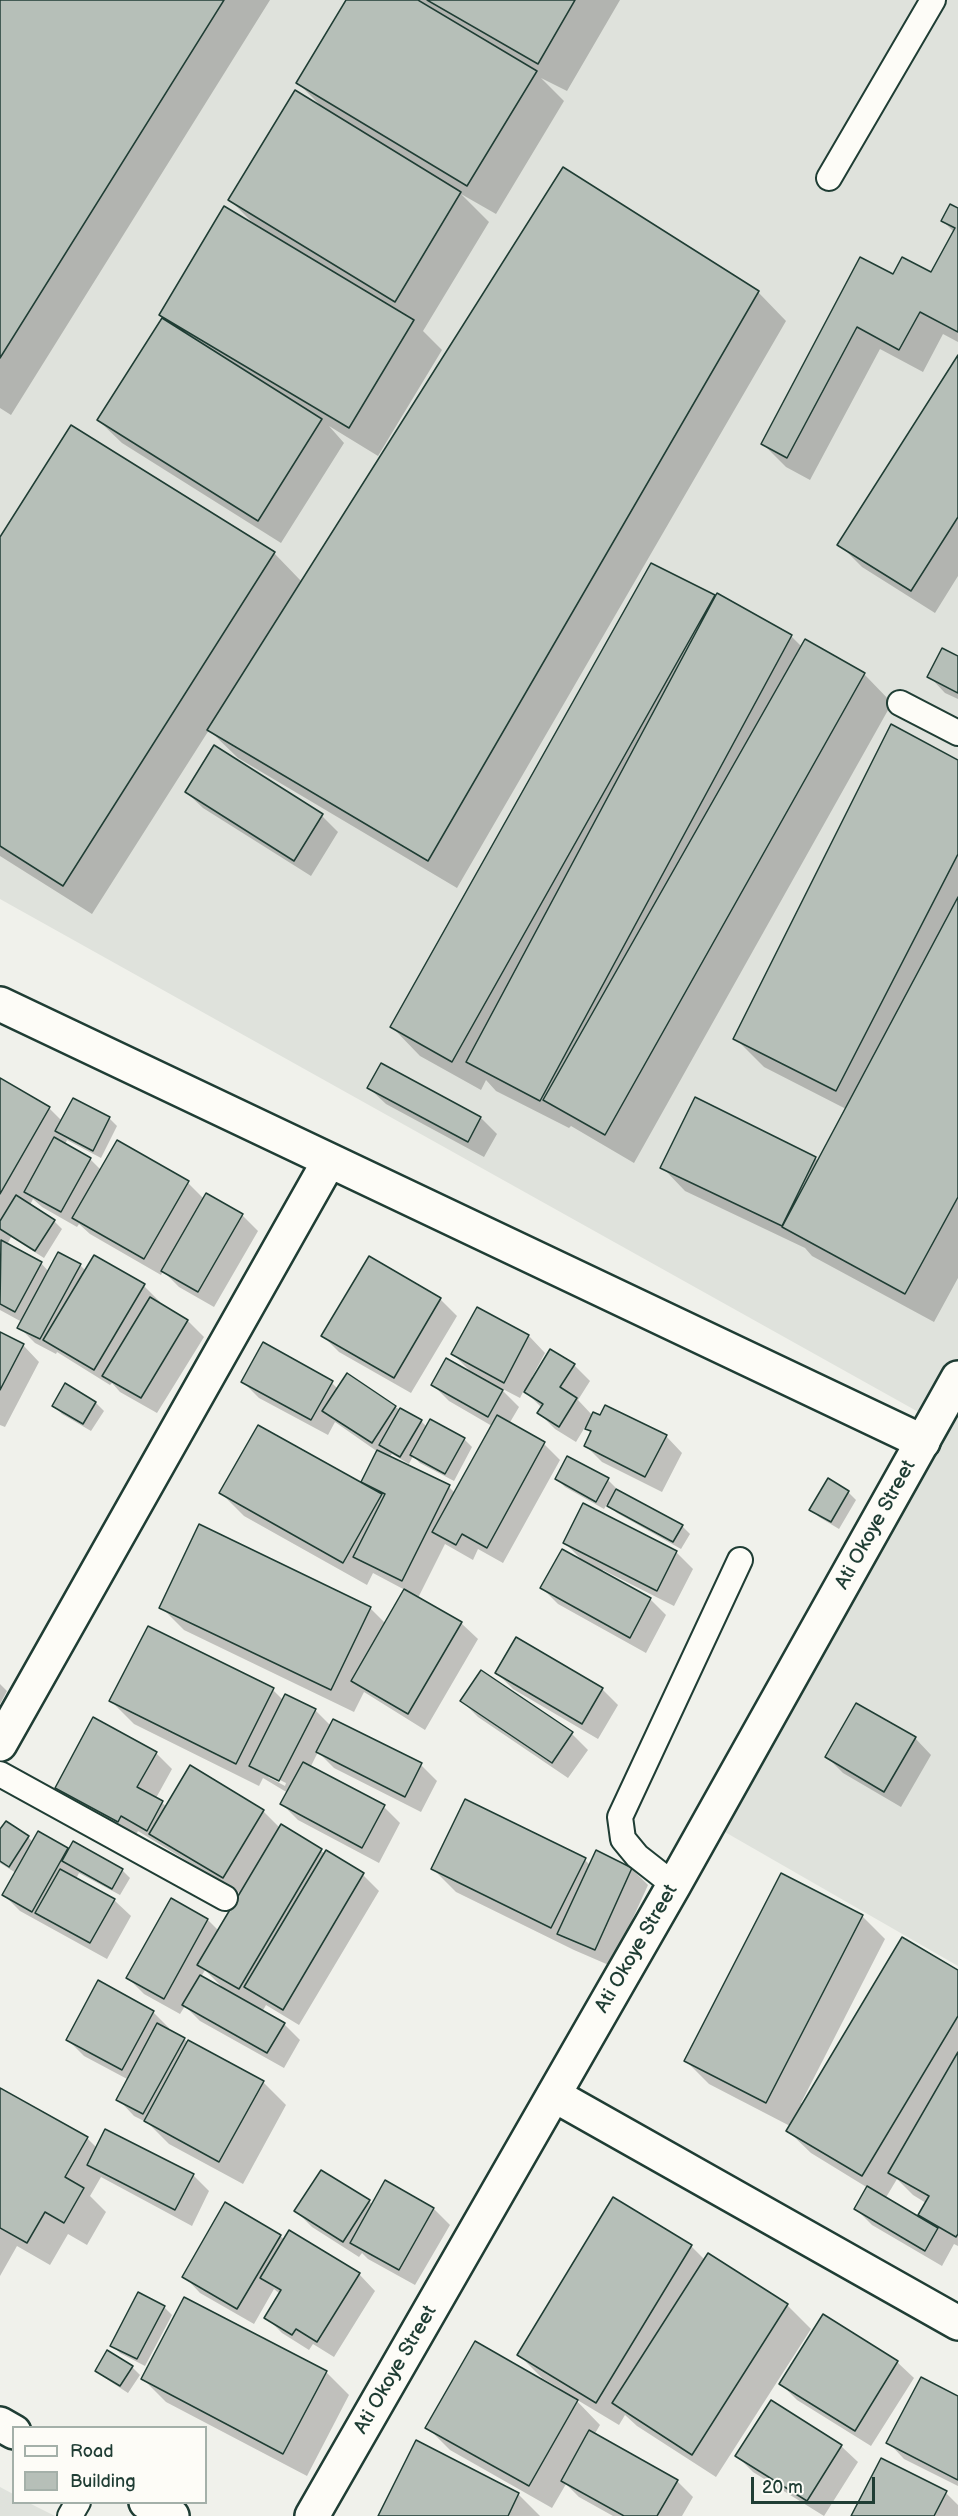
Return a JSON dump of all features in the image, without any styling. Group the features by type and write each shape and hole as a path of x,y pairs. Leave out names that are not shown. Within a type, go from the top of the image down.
{"street":[{"path":"0,1004 923,1442"},
{"path":"0,1744 329,1161"},
{"name":"Ati Okoye Street","path":"312,2516 674,1885 958,1378"},
{"path":"554,2095 958,2323"},
{"path":"150,2504 172,2516"}],"lane":[{"path":"829,178 933,0"},
{"path":"900,703 958,733"},
{"path":"674,1885 637,1856 623,1839 620,1817 740,1560"},
{"path":"0,1774 225,1898"}],"shaded area":[{"path":"0,0 958,0 958,1966 704,1820 931,1419 0,899"},
{"path":"0,2487 12,2493 12,2504 31,2504 55,2516 0,2516"}],"building":[{"path":"0,0 224,0 0,358"},
{"path":"346,0 418,0 537,71 467,186 296,83"},
{"path":"427,0 575,0 538,64"},
{"path":"295,90 461,192 395,302 228,200"},
{"path":"563,167 759,291 428,861 207,730"},
{"path":"950,204 958,208 958,332 920,312 899,350 857,327 787,458 761,444 860,257 893,274 902,257 931,272 955,228 941,221"},
{"path":"224,206 414,320 349,428 159,315"},
{"path":"162,318 322,419 258,521 97,420"},
{"path":"958,355 958,517 911,591 837,545"},
{"path":"71,425 275,552 63,886 0,846 0,537"},
{"path":"651,563 715,595 452,1062 390,1027"},
{"path":"717,593 792,635 540,1101 466,1062"},
{"path":"805,639 865,673 605,1135 543,1100"},
{"path":"942,648 958,656 958,693 927,677"},
{"path":"891,724 958,760 958,854 836,1091 733,1039"},
{"path":"214,745 323,814 294,861 185,792"},
{"path":"958,897 958,1197 905,1294 782,1227"},
{"path":"381,1063 481,1117 468,1142 367,1088"},
{"path":"0,1078 50,1107 0,1194"},
{"path":"695,1097 816,1157 782,1226 660,1168"},
{"path":"73,1098 110,1117 93,1151 55,1131"},
{"path":"54,1137 91,1158 61,1212 24,1192"},
{"path":"117,1140 189,1181 144,1259 72,1218"},
{"path":"206,1193 243,1214 198,1292 161,1271"},
{"path":"16,1195 55,1220 35,1251 0,1229 0,1221"},
{"path":"1,1240 42,1262 15,1312 0,1304"},
{"path":"58,1252 81,1264 40,1339 17,1328"},
{"path":"94,1255 145,1284 94,1370 43,1340"},
{"path":"369,1256 441,1298 394,1378 321,1336"},
{"path":"150,1297 188,1320 141,1398 102,1376"},
{"path":"477,1307 529,1335 504,1383 451,1354"},
{"path":"0,1332 24,1344 0,1390"},
{"path":"263,1342 333,1381 311,1420 241,1382"},
{"path":"550,1349 575,1364 560,1387 577,1398 559,1427 537,1413 543,1404 524,1392"},
{"path":"446,1358 503,1390 488,1417 431,1385"},
{"path":"347,1373 396,1406 372,1443 322,1411"},
{"path":"65,1383 96,1402 83,1424 52,1406"},
{"path":"605,1405 667,1435 645,1477 584,1446 591,1431 585,1429 593,1412 600,1415"},
{"path":"400,1408 422,1420 400,1457 379,1445"},
{"path":"497,1415 545,1442 487,1548 462,1534 456,1545 432,1532"},
{"path":"430,1419 465,1438 445,1474 410,1455"},
{"path":"258,1425 382,1494 343,1563 219,1493"},
{"path":"377,1450 450,1485 402,1581 353,1557 385,1494 361,1482"},
{"path":"567,1456 609,1478 596,1502 555,1479"},
{"path":"828,1478 849,1491 831,1522 809,1510"},
{"path":"616,1489 683,1525 673,1542 607,1506"},
{"path":"583,1503 677,1551 657,1591 563,1543"},
{"path":"199,1524 371,1607 331,1690 159,1608"},
{"path":"562,1549 651,1598 630,1638 540,1588"},
{"path":"404,1589 462,1622 408,1714 351,1681"},
{"path":"148,1626 274,1688 236,1764 109,1701"},
{"path":"516,1637 603,1688 582,1724 495,1673"},
{"path":"481,1670 573,1732 552,1763 460,1701"},
{"path":"285,1694 316,1709 279,1781 249,1766"},
{"path":"856,1703 916,1737 884,1792 825,1757"},
{"path":"93,1717 157,1752 137,1787 163,1801 147,1831 121,1816 118,1822 55,1788"},
{"path":"333,1719 422,1763 405,1797 316,1752"},
{"path":"303,1762 385,1805 362,1848 280,1804"},
{"path":"190,1765 264,1810 223,1878 149,1834"},
{"path":"465,1799 586,1858 551,1928 431,1869"},
{"path":"6,1821 29,1836 9,1867 0,1861 0,1829"},
{"path":"281,1824 322,1849 239,1989 197,1965"},
{"path":"38,1831 68,1848 32,1912 2,1895"},
{"path":"73,1841 123,1869 112,1889 62,1861"},
{"path":"326,1850 364,1873 283,2010 244,1987"},
{"path":"596,1850 632,1868 595,1950 557,1934"},
{"path":"60,1869 115,1899 90,1943 35,1913"},
{"path":"781,1873 863,1915 766,2103 684,2061"},
{"path":"171,1898 208,1919 164,1999 126,1978"},
{"path":"902,1937 958,1970 958,2016 862,2176 786,2131"},
{"path":"200,1975 285,2023 267,2053 182,2005"},
{"path":"98,1980 154,2011 122,2070 66,2040"},
{"path":"157,2023 185,2038 143,2114 116,2100"},
{"path":"188,2040 264,2081 219,2162 144,2121"},
{"path":"958,2052 958,2234 956,2237 918,2215 929,2196 888,2173"},
{"path":"0,2088 88,2137 65,2177 84,2188 64,2223 45,2212 27,2243 0,2228"},
{"path":"105,2129 194,2174 175,2210 87,2165"},
{"path":"321,2170 370,2200 343,2242 294,2211"},
{"path":"385,2180 434,2208 399,2270 350,2243"},
{"path":"867,2186 938,2228 925,2251 854,2209"},
{"path":"613,2197 692,2245 596,2403 517,2355"},
{"path":"225,2202 281,2235 237,2309 182,2277"},
{"path":"289,2230 360,2273 317,2342 296,2329 292,2335 264,2318 281,2290 260,2278"},
{"path":"708,2253 788,2304 692,2455 612,2403"},
{"path":"138,2292 165,2306 137,2359 110,2346"},
{"path":"184,2297 327,2371 283,2454 141,2379"},
{"path":"823,2314 898,2361 855,2431 779,2384"},
{"path":"475,2341 578,2400 529,2486 425,2428"},
{"path":"107,2350 133,2366 120,2386 95,2371"},
{"path":"921,2377 958,2396 958,2480 886,2443"},
{"path":"771,2400 842,2445 807,2501 735,2456"},
{"path":"589,2430 678,2480 657,2516 624,2516 561,2481"},
{"path":"416,2440 519,2493 508,2516 378,2516"},
{"path":"881,2458 947,2491 934,2516 851,2516"}]}
